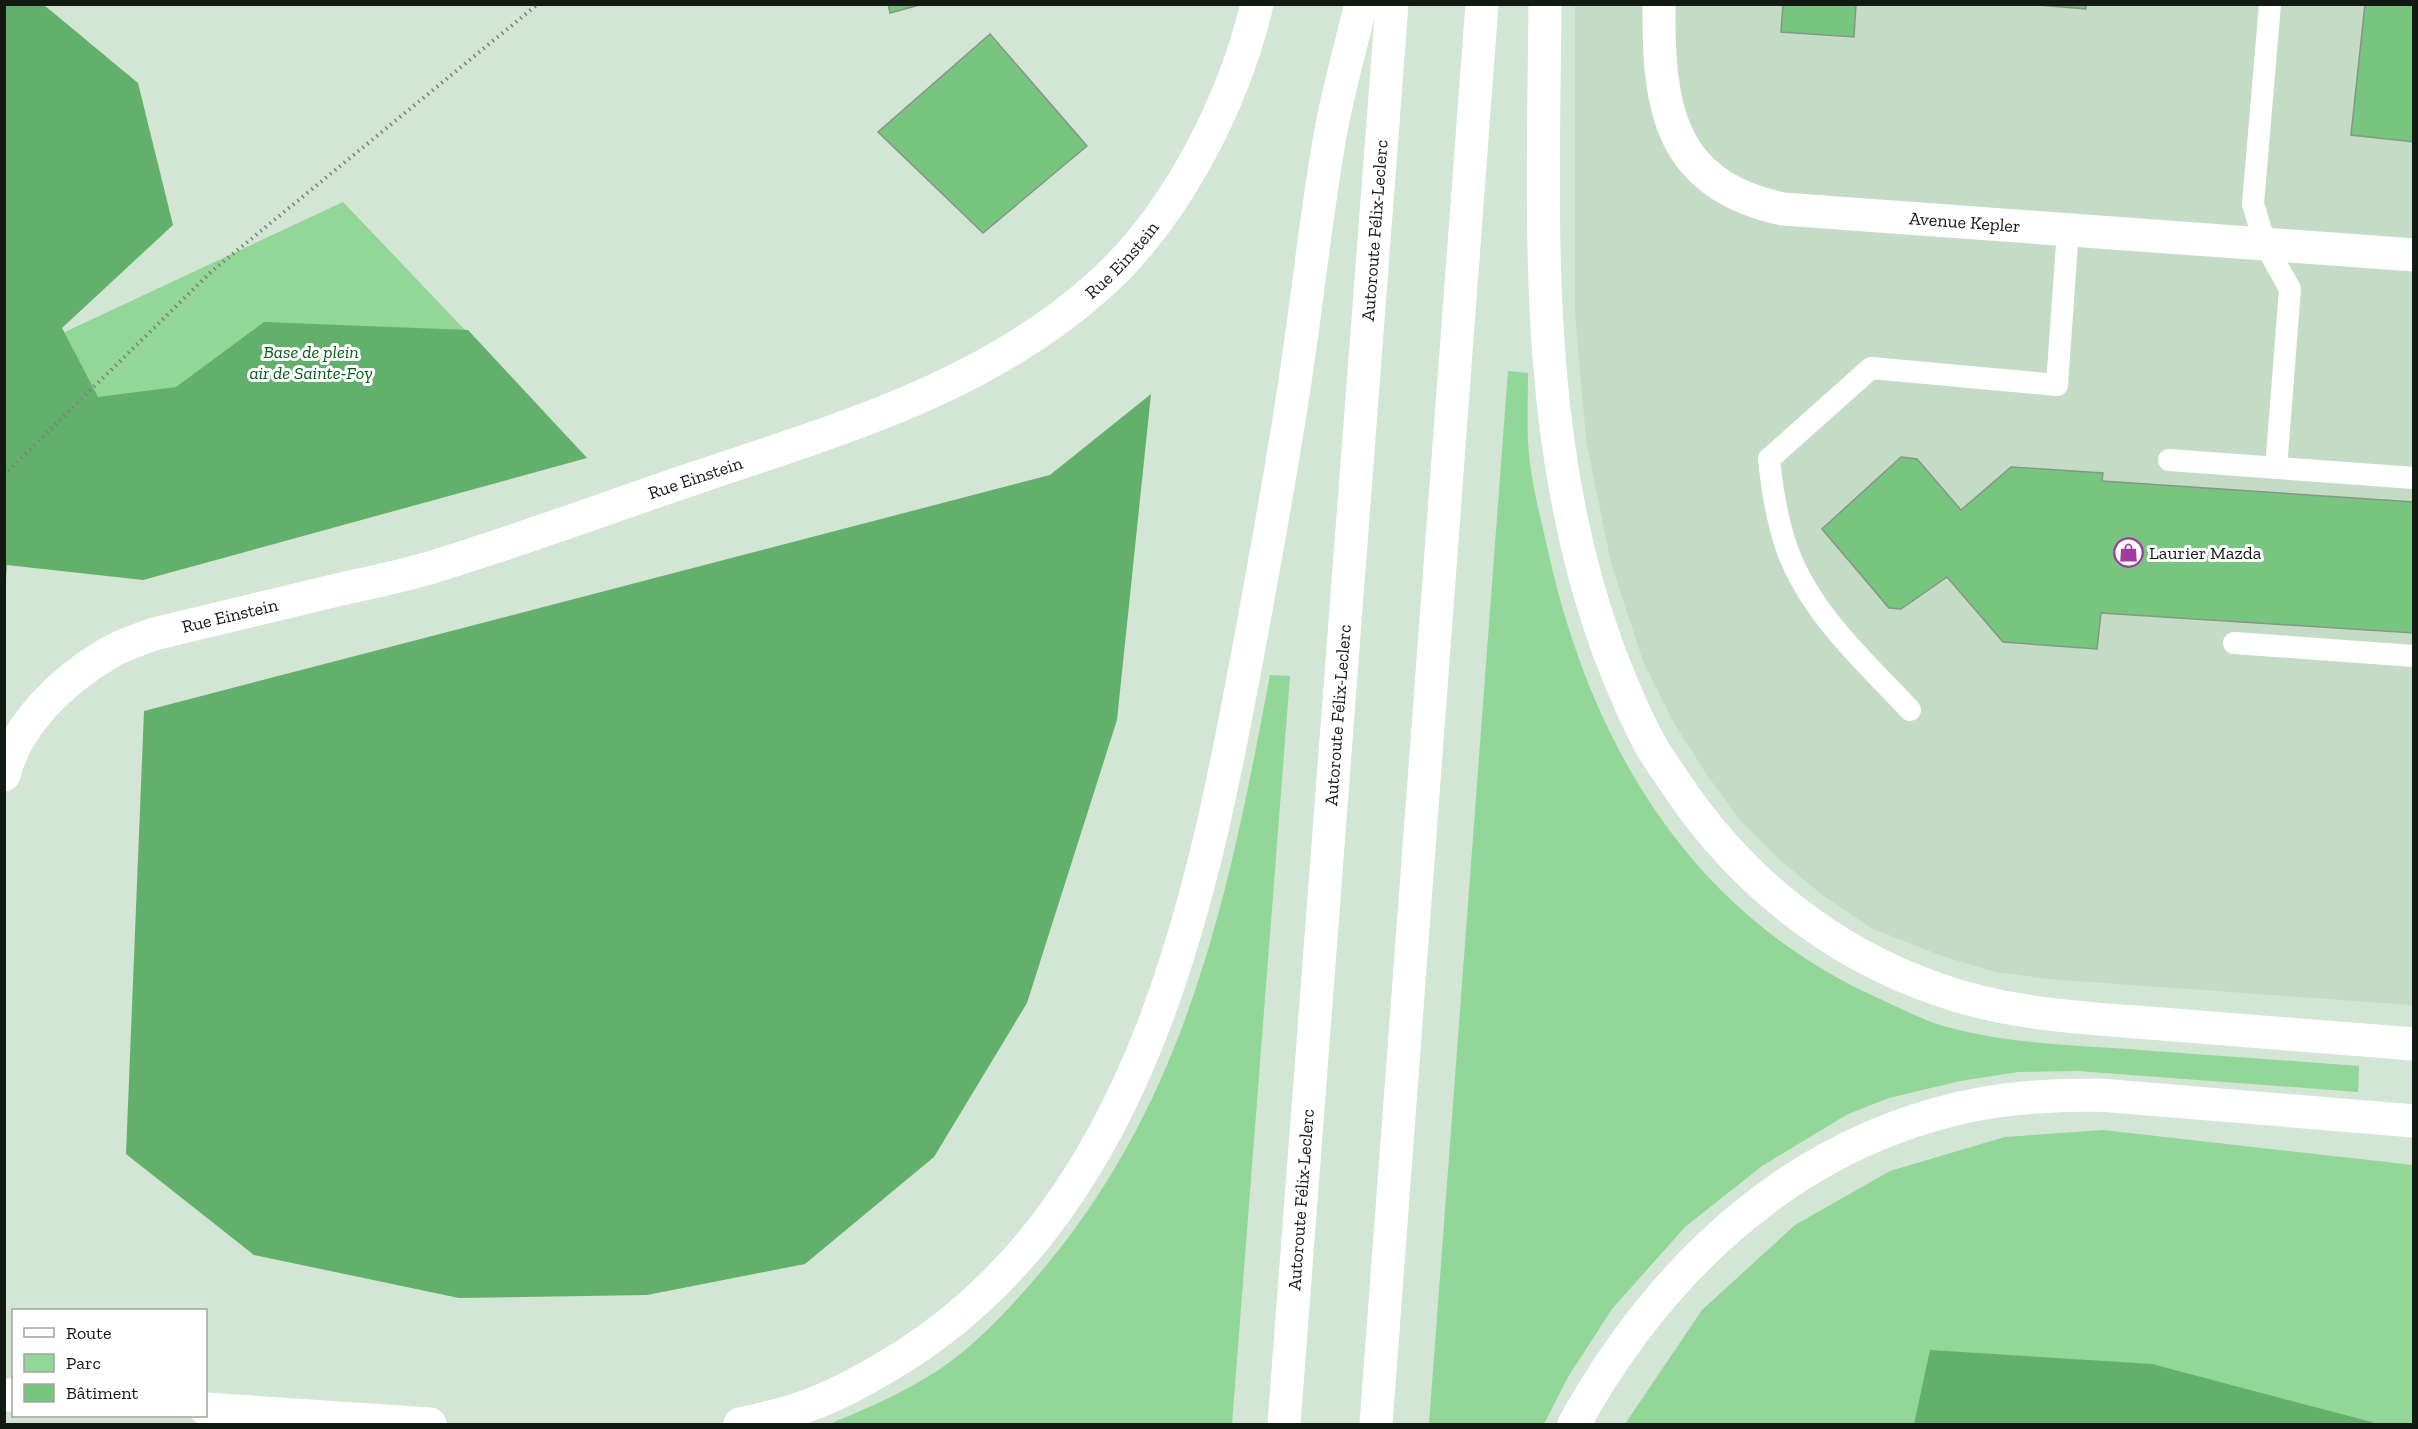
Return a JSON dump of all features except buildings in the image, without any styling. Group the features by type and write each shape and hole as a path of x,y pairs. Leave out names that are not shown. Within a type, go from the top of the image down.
{"main road":[{"name":"Rue Einstein","path":"4,775 17,742 29,722 65,684 109,652 154,634 426,569 824,435 906,405 939,390 1008,352 1040,332 1096,289 1119,267 1157,221 1193,162 1221,106 1240,62 1257,4"},
{"path":"740,1425 812,1404 852,1387 931,1338 968,1308 1003,1274 1069,1192 1119,1105 1140,1059 1159,1012 1191,913 1234,731 1283,461 1332,126 1361,4"},
{"name":"Autoroute Félix-Leclerc","path":"1284,1425 1392,4"},
{"path":"1376,1425 1482,4"},
{"path":"1545,4 1543,190 1545,306 1554,413 1568,514 1595,613 1630,704 1652,748 1701,820 1731,855 1793,912 1860,956 1936,989 1974,1001 2047,1014 2414,1044"},
{"name":"Avenue Kepler","path":"1659,4 1660,75 1666,106 1674,130 1685,152 1702,170 1718,184 1758,204 1783,209 2414,255"},
{"path":"1574,1425 1619,1351 1655,1303 1693,1260 1726,1230 1778,1189 1819,1163 1861,1141 1909,1122 1960,1108 2053,1095 2100,1095 2414,1122"},
{"path":"207,1409 430,1425"}],"lane":[{"path":"2270,4 2253,204 2265,244 2290,289 2276,468"},
{"path":"1910,710 1842,636 1820,608 1801,578 1787,549 1772,490 1769,459 1871,368 2057,385 2068,230"},
{"path":"2169,460 2414,478"},
{"path":"2234,643 2414,656"}],"path":[{"path":"4,475 183,297 239,247 538,4"}],"shaded area":[{"path":"1575,5 2413,5 2413,1005 2048,979 1996,972 1942,956 1871,928 1821,894 1778,858 1740,820 1675,725 1643,661 1611,563 1586,439 1575,312"}],"green space":[{"path":"5,4 44,5 138,83 173,225 62,328 98,397 176,387 264,322 468,330 587,458 143,580 7,565 5,591"},
{"name":"Base de plein air de Sainte-Foy","path":"343,202 587,458 189,513 5,360"},
{"path":"1508,371 1528,373 1528,442 1535,494 1566,618 1590,688 1621,753 1658,814 1702,870 1753,920 1812,963 1878,998 1947,1027 1992,1037 2037,1042 2359,1066 2358,1092 2078,1071 2018,1072 1960,1081 1889,1098 1848,1114 1762,1166 1685,1227 1612,1309 1568,1377 1544,1424 1429,1424"},
{"path":"1151,394 1117,720 1027,1003 934,1157 805,1264 647,1295 459,1298 254,1255 126,1154 144,711 1050,475"},
{"path":"1270,675 1290,676 1232,1424 829,1424 913,1385 954,1359 980,1337 1005,1313 1039,1274 1090,1207 1132,1138 1167,1065 1195,991 1218,914 1238,836"},
{"path":"2103,1130 2413,1165 2413,1424 1625,1424 1702,1310 1795,1225 1890,1171 2005,1137"},
{"path":"1930,1350 2152,1364 2379,1424 1914,1424"}],"place":[{"name":"Laurier Mazda","path":"2128,553"}]}
